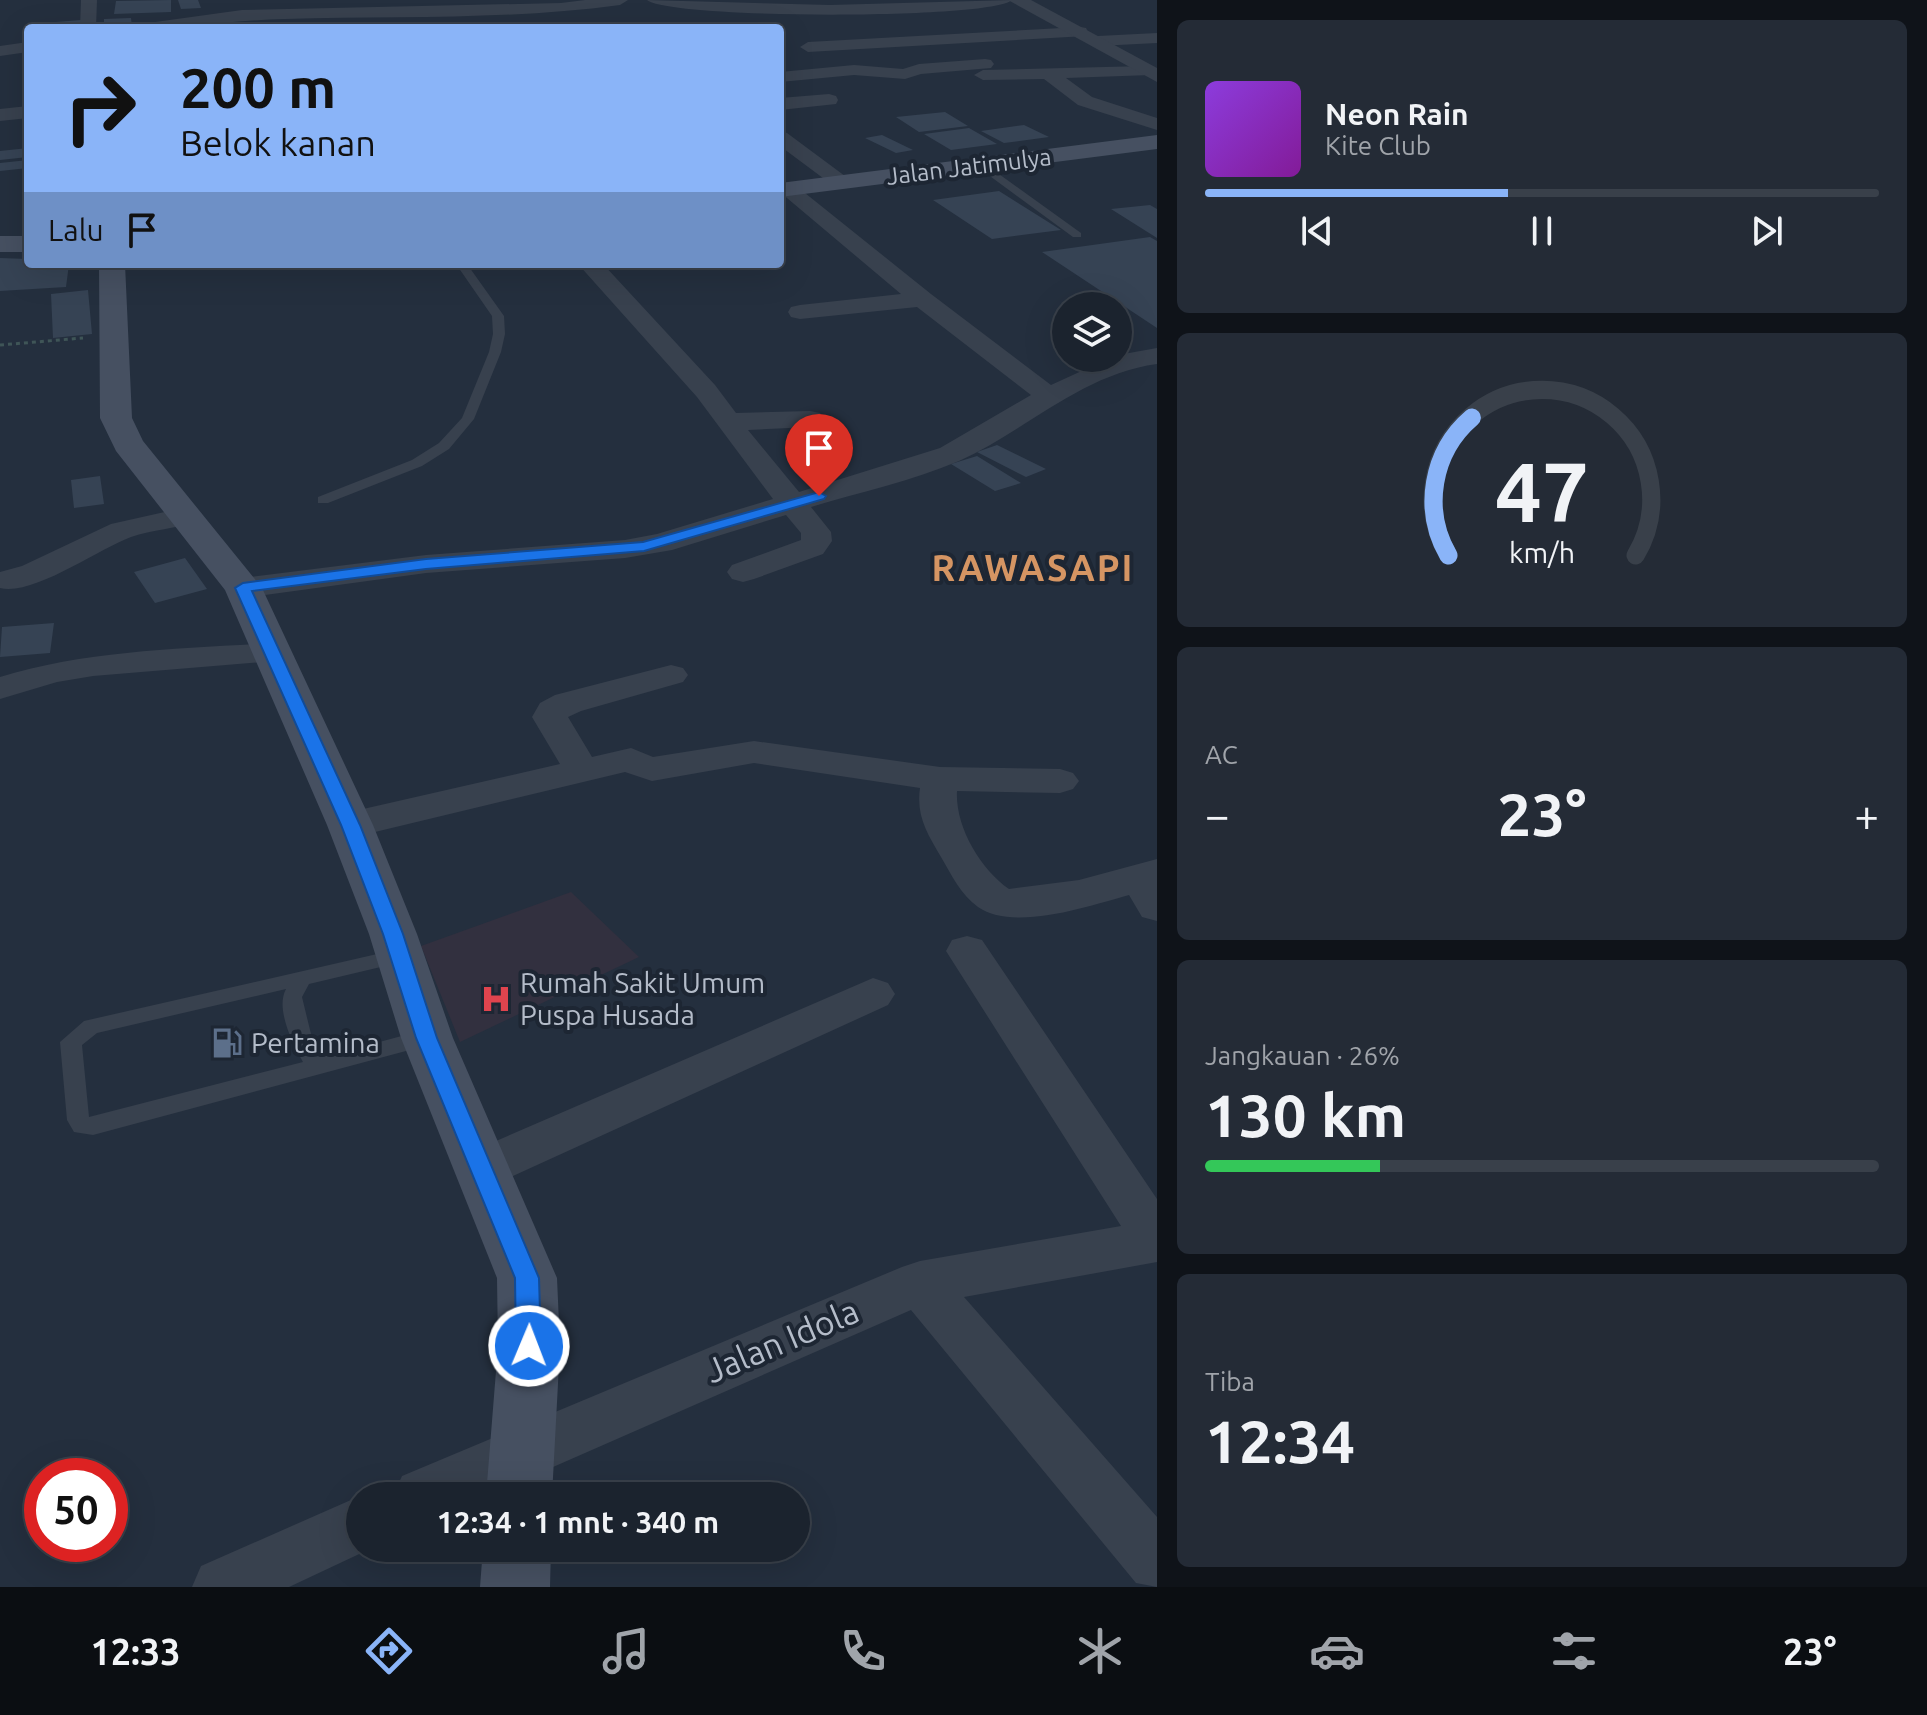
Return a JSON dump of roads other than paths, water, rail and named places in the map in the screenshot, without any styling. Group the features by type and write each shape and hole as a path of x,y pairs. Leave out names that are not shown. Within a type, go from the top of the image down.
{"main road":[{"name":"Jalan Jatimulya","path":"784,189 1157,142"},
{"path":"0,244 24,244"},
{"path":"112,268 116,418 128,444 243,588 350,825 427,1038 527,1278 529,1324 520,1474"},
{"path":"515,1587 516,1562"}],"street":[{"path":"88,24 89,0"},
{"path":"208,0 212,18"},
{"path":"491,0 508,0 512,9"},
{"path":"174,24 212,18 345,12 561,8 620,0"},
{"path":"655,0 858,8 921,8 1004,0"},
{"path":"1017,0 1089,37 1151,74"},
{"path":"686,2 684,12 691,24"},
{"path":"561,8 571,24"},
{"path":"855,44 835,28 869,24 858,8"},
{"path":"784,77 854,70 905,74 919,69 1011,62 921,8"},
{"path":"470,10 477,24"},
{"path":"345,12 356,24"},
{"path":"0,29 14,49"},
{"path":"808,47 972,39 1157,38"},
{"path":"879,43 901,60 995,51"},
{"path":"1048,73 1085,101 1157,124"},
{"path":"983,75 1151,74"},
{"path":"784,104 829,100"},
{"path":"0,115 24,112"},
{"path":"784,140 842,183"},
{"path":"784,189 1049,396"},
{"path":"594,268 706,391 816,532 817,541 812,547 743,572"},
{"path":"800,312 922,299"},
{"path":"243,588 426,564 644,547 873,480 950,454 1049,396 1127,360 1157,356"},
{"path":"729,422 810,419"},
{"path":"8,580 33,573 122,530 187,516"},
{"path":"0,688 53,672 93,666 274,653"},
{"path":"582,770 550,717 553,711 568,703 671,675"},
{"path":"350,825 631,759 644,768 664,768 754,752 940,779 1060,781"},
{"path":"940,779 935,808 938,821 975,880 999,901 1023,904 1151,886"},
{"path":"967,951 1157,1240"},
{"path":"483,1168 873,994"},
{"name":"Jalan Idola","path":"484,1482 520,1474 920,1283 1157,1240"},
{"path":"920,1283 1157,1562"},
{"path":"222,1587 346,1530"}],"lane":[{"path":"982,166 1077,235"},
{"path":"323,500 417,463 444,446 468,419 495,352 499,334 498,316 464,268"},
{"path":"399,956 91,1027 71,1042 78,1120 82,1126 93,1126 427,1038"},
{"path":"302,978 292,997 300,1034 311,1057 331,1063"}],"place":[{"name":"Rumah Sakit Umum Puspa Husada","path":"496,999"},
{"name":"Pertamina","path":"227,1043"}],"district":[{"name":"RAWASAPI","path":"1033,568"}]}
